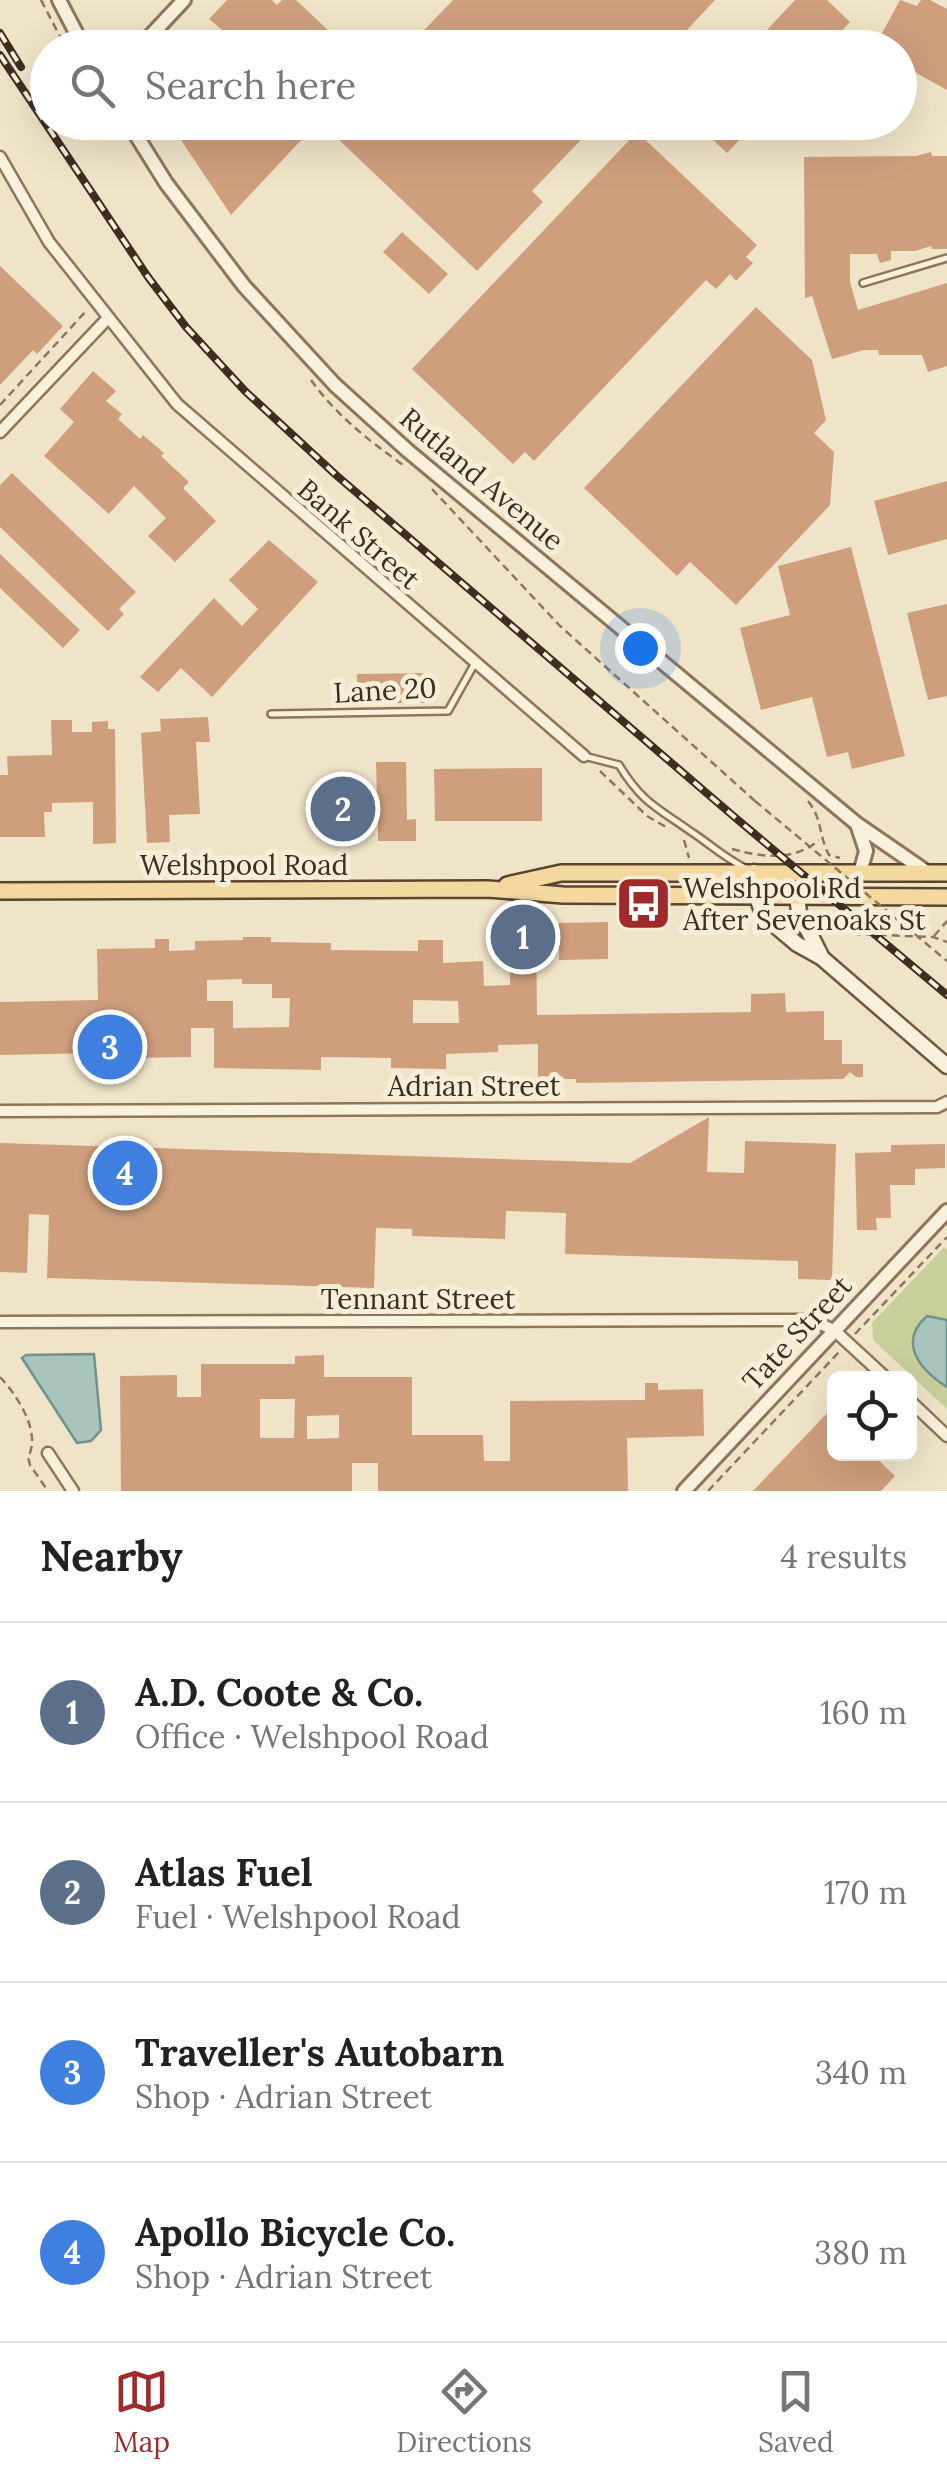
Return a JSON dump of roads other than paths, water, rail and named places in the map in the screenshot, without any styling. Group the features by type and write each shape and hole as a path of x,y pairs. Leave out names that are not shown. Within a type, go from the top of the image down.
{"main road":[{"path":"754,872 756,895 764,916 797,944 822,958 947,1066"},
{"path":"774,872 797,896 799,912 822,958"},
{"name":"Welshpool Road","path":"488,888 560,873 947,873"},
{"name":"Welshpool Road","path":"0,890 488,888 563,895 947,897"}],"street":[{"path":"59,0 75,30"},
{"path":"156,30 184,0"},
{"name":"Rutland Avenue","path":"139,140 166,183 244,286 335,385 408,452 857,824 928,872"},
{"name":"Bank Street","path":"0,157 40,227 107,319 153,377 201,428 584,756"},
{"path":"0,432 107,319"},
{"path":"857,824 866,851 860,872"},
{"name":"Adrian Street","path":"0,1111 937,1107 947,1102"},
{"name":"Tate Street","path":"684,1491 947,1210"},
{"name":"Tennant Street","path":"0,1322 811,1320 834,1330"},
{"path":"834,1330 878,1371"},
{"path":"917,1408 947,1436"},
{"path":"48,1454 73,1491"}],"lane":[{"path":"863,283 947,258"},
{"name":"Lane 20","path":"271,714 448,712 475,662"},
{"name":"Bank Street","path":"584,756 619,765 639,796 718,853 754,872"}],"water":[{"path":"927,1316 947,1320 947,1387 921,1364 913,1345 918,1326"},
{"path":"94,1354 101,1430 91,1441 77,1443 22,1358"}],"railway":[{"path":"0,33 21,67"},
{"path":"0,55 30,100"},
{"path":"57,140 148,277 186,327 245,391 336,475 947,995"}],"place":[{"name":"Atlas Fuel","path":"343,809"},
{"name":"Welshpool Rd After Sevenoaks St","path":"644,904"},
{"name":"A.D. Coote & Co.","path":"523,937"},
{"name":"Traveller's Autobarn","path":"110,1047"},
{"name":"Apollo Bicycle Co.","path":"125,1173"}]}
